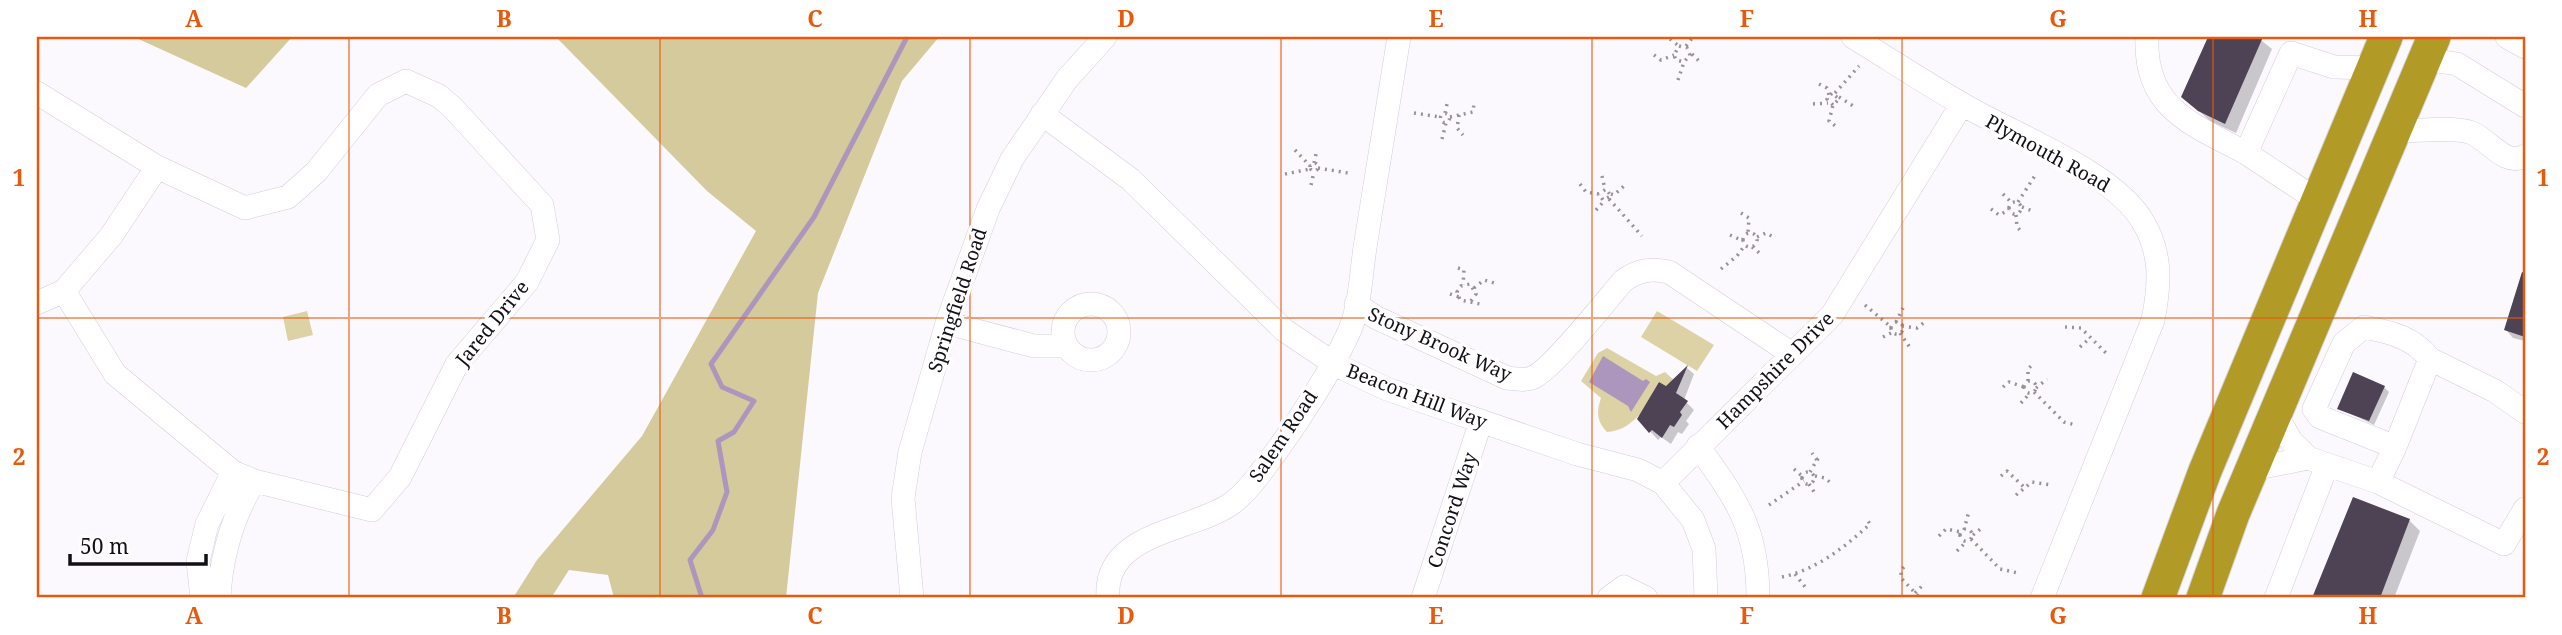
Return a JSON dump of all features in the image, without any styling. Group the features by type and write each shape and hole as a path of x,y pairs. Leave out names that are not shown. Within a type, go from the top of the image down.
{"highway":[{"path":"2158,598 2205,471 2386,37"},
{"path":"2203,598 2250,474 2429,48"}],"street":[{"name":"Springfield Road","path":"912,598 903,498 910,452 947,323 988,209 1012,159 1067,79 1105,37"},
{"name":"Salem Road","path":"1108,598 1107,583 1112,565 1127,551 1145,539 1208,517 1234,502 1289,434 1349,333 1399,37"},
{"name":"Plymouth Road","path":"1853,37 1962,104 2108,183 2144,222 2160,271 2153,320 2042,598"},
{"path":"2147,37 2154,87 2167,106 2246,153 2317,200"},
{"path":"2507,37 2525,47"},
{"path":"2429,48 2525,106"},
{"path":"2246,153 2291,53 2334,67 2372,68"},
{"name":"Jared Drive","path":"64,290 115,374 243,477 372,510 400,477 457,364 527,282 548,240 542,205 453,108 439,96 406,81 378,95 316,172 288,197 245,208 157,167"},
{"path":"37,93 157,167 111,236 64,290 37,303"},
{"name":"Hampshire Drive","path":"1663,483 1832,316 1962,104"},
{"name":"Beacon Hill Way","path":"1042,114 1130,179 1284,330 1332,362 1387,389 1577,454 1638,470 1663,483 1693,520 1704,549 1706,598"},
{"path":"2394,132 2471,133 2509,158 2519,160 2525,156"},
{"name":"Stony Brook Way","path":"1356,304 1375,317 1495,373 1520,380 1534,377 1549,365 1623,281 1634,273 1657,269 1670,272 1792,354"},
{"path":"947,323 1034,345 1066,346"},
{"path":"2396,447 2320,417 2314,409 2344,343 2364,327 2390,332 2418,344 2430,359 2495,391 2525,412"},
{"path":"2378,482 2396,447 2430,359"},
{"path":"2275,414 2291,441 2318,461 2378,482 2504,544 2525,509"},
{"name":"Concord Way","path":"1423,598 1481,421"},
{"path":"1698,446 1738,501 1756,566 1758,598"},
{"path":"2250,474 2263,467 2318,461"},
{"path":"2276,598 2318,461"},
{"path":"202,598 198,561 207,524 243,477"},
{"path":"219,598 220,568 243,477"},
{"path":"1609,598 1624,587 1646,598"}],"path":[{"path":"1654,55 1661,60 1674,55 1693,37"},
{"path":"1670,39 1702,64"},
{"path":"1678,80 1684,62 1690,58 1690,52"},
{"path":"1674,55 1676,60 1684,62"},
{"path":"1813,104 1838,103 1837,95 1859,66"},
{"path":"1819,84 1828,88 1831,104 1829,121 1838,128"},
{"path":"1829,95 1837,95 1855,107"},
{"path":"1442,139 1450,117 1473,112 1474,103"},
{"path":"1440,117 1445,113 1447,104"},
{"path":"1414,113 1440,117 1446,123"},
{"path":"1445,113 1450,117"},
{"path":"1458,115 1457,128 1463,135"},
{"path":"1295,150 1313,168"},
{"path":"1311,185 1317,150"},
{"path":"1285,174 1313,168 1348,173"},
{"path":"2012,203 2018,202 2036,174"},
{"path":"1602,176 1608,197 1642,236"},
{"path":"1580,184 1586,192 1608,197"},
{"path":"1597,210 1608,197 1625,185"},
{"path":"1599,194 1605,189"},
{"path":"2003,194 2012,203"},
{"path":"2018,202 2022,207 2035,212"},
{"path":"1991,209 1999,215 2009,210 2012,203"},
{"path":"2015,215 2022,207"},
{"path":"2009,210 2015,215 2017,227 2023,233"},
{"path":"1721,269 1737,256 1748,232 1749,218 1741,213"},
{"path":"1748,232 1757,237"},
{"path":"1757,237 1766,233 1775,239"},
{"path":"1730,235 1762,255"},
{"path":"1752,247 1756,244 1757,237"},
{"path":"1458,268 1464,270 1463,285 1457,292 1458,298"},
{"path":"1474,288 1485,280 1494,283"},
{"path":"1463,285 1474,288"},
{"path":"1471,301 1476,294 1474,288"},
{"path":"1450,294 1463,302 1480,304"},
{"path":"1865,305 1892,330 1900,333 1911,349"},
{"path":"1883,337 1892,330 1903,309"},
{"path":"1896,322 1902,326 1917,328 1926,321"},
{"path":"1900,333 1902,326"},
{"path":"2065,327 2081,328 2106,353"},
{"path":"2080,347 2090,338"},
{"path":"2024,387 2028,382 2028,369 2034,364"},
{"path":"2021,403 2047,379"},
{"path":"2003,387 2009,382 2033,391 2064,422 2076,425"},
{"path":"2028,382 2034,383 2033,391"},
{"path":"1812,453 1816,460"},
{"path":"1769,505 1803,479 1822,455"},
{"path":"1794,469 1816,495"},
{"path":"2001,476 2007,471 2025,488"},
{"path":"1810,472 1832,484"},
{"path":"1809,484 1815,476"},
{"path":"2016,495 2032,482 2051,485"},
{"path":"1966,542 1961,538 1969,511"},
{"path":"1782,577 1816,565 1852,541 1870,524 1866,518"},
{"path":"1957,551 1983,527"},
{"path":"1939,536 1945,529 1970,530 1972,537 2000,569 2018,573"},
{"path":"1903,567 1900,570 1902,578 1920,598"},
{"path":"1795,574 1807,588"},
{"path":"1915,593 1925,583"}],"shaded area":[{"path":"134,37 292,37 246,88"},
{"path":"556,37 939,37 902,81 818,293 786,598 614,598 608,575 569,570 551,598 513,598 537,560 642,436 756,231 707,191"},
{"path":"307,311 313,335 288,341 283,317"},
{"path":"1657,311 1714,345 1697,371 1641,337"},
{"path":"1607,348 1656,376 1665,372 1675,381 1666,386 1659,382 1652,394 1659,399 1623,428 1607,432 1598,416 1601,398 1581,381 1598,353"},
{"path":"1603,356 1643,381 1646,379 1650,382 1631,412 1628,406 1589,382"}],"building":[{"path":"2208,37 2263,37 2225,124 2198,111 2181,97"},
{"path":"2522,272 2525,273 2525,337 2504,330"},
{"path":"1688,365 1676,393 1688,401 1680,412 1682,415 1674,427 1670,425 1662,438 1652,430 1649,433 1637,419 1659,382 1666,386"},
{"path":"2353,372 2385,386 2369,421 2337,409"},
{"path":"2353,497 2410,519 2380,598 2312,598"}],"waterway":[{"path":"702,598 690,560 713,530 727,492 718,441 734,432 754,401 722,387 711,364 814,217 907,37"}]}
